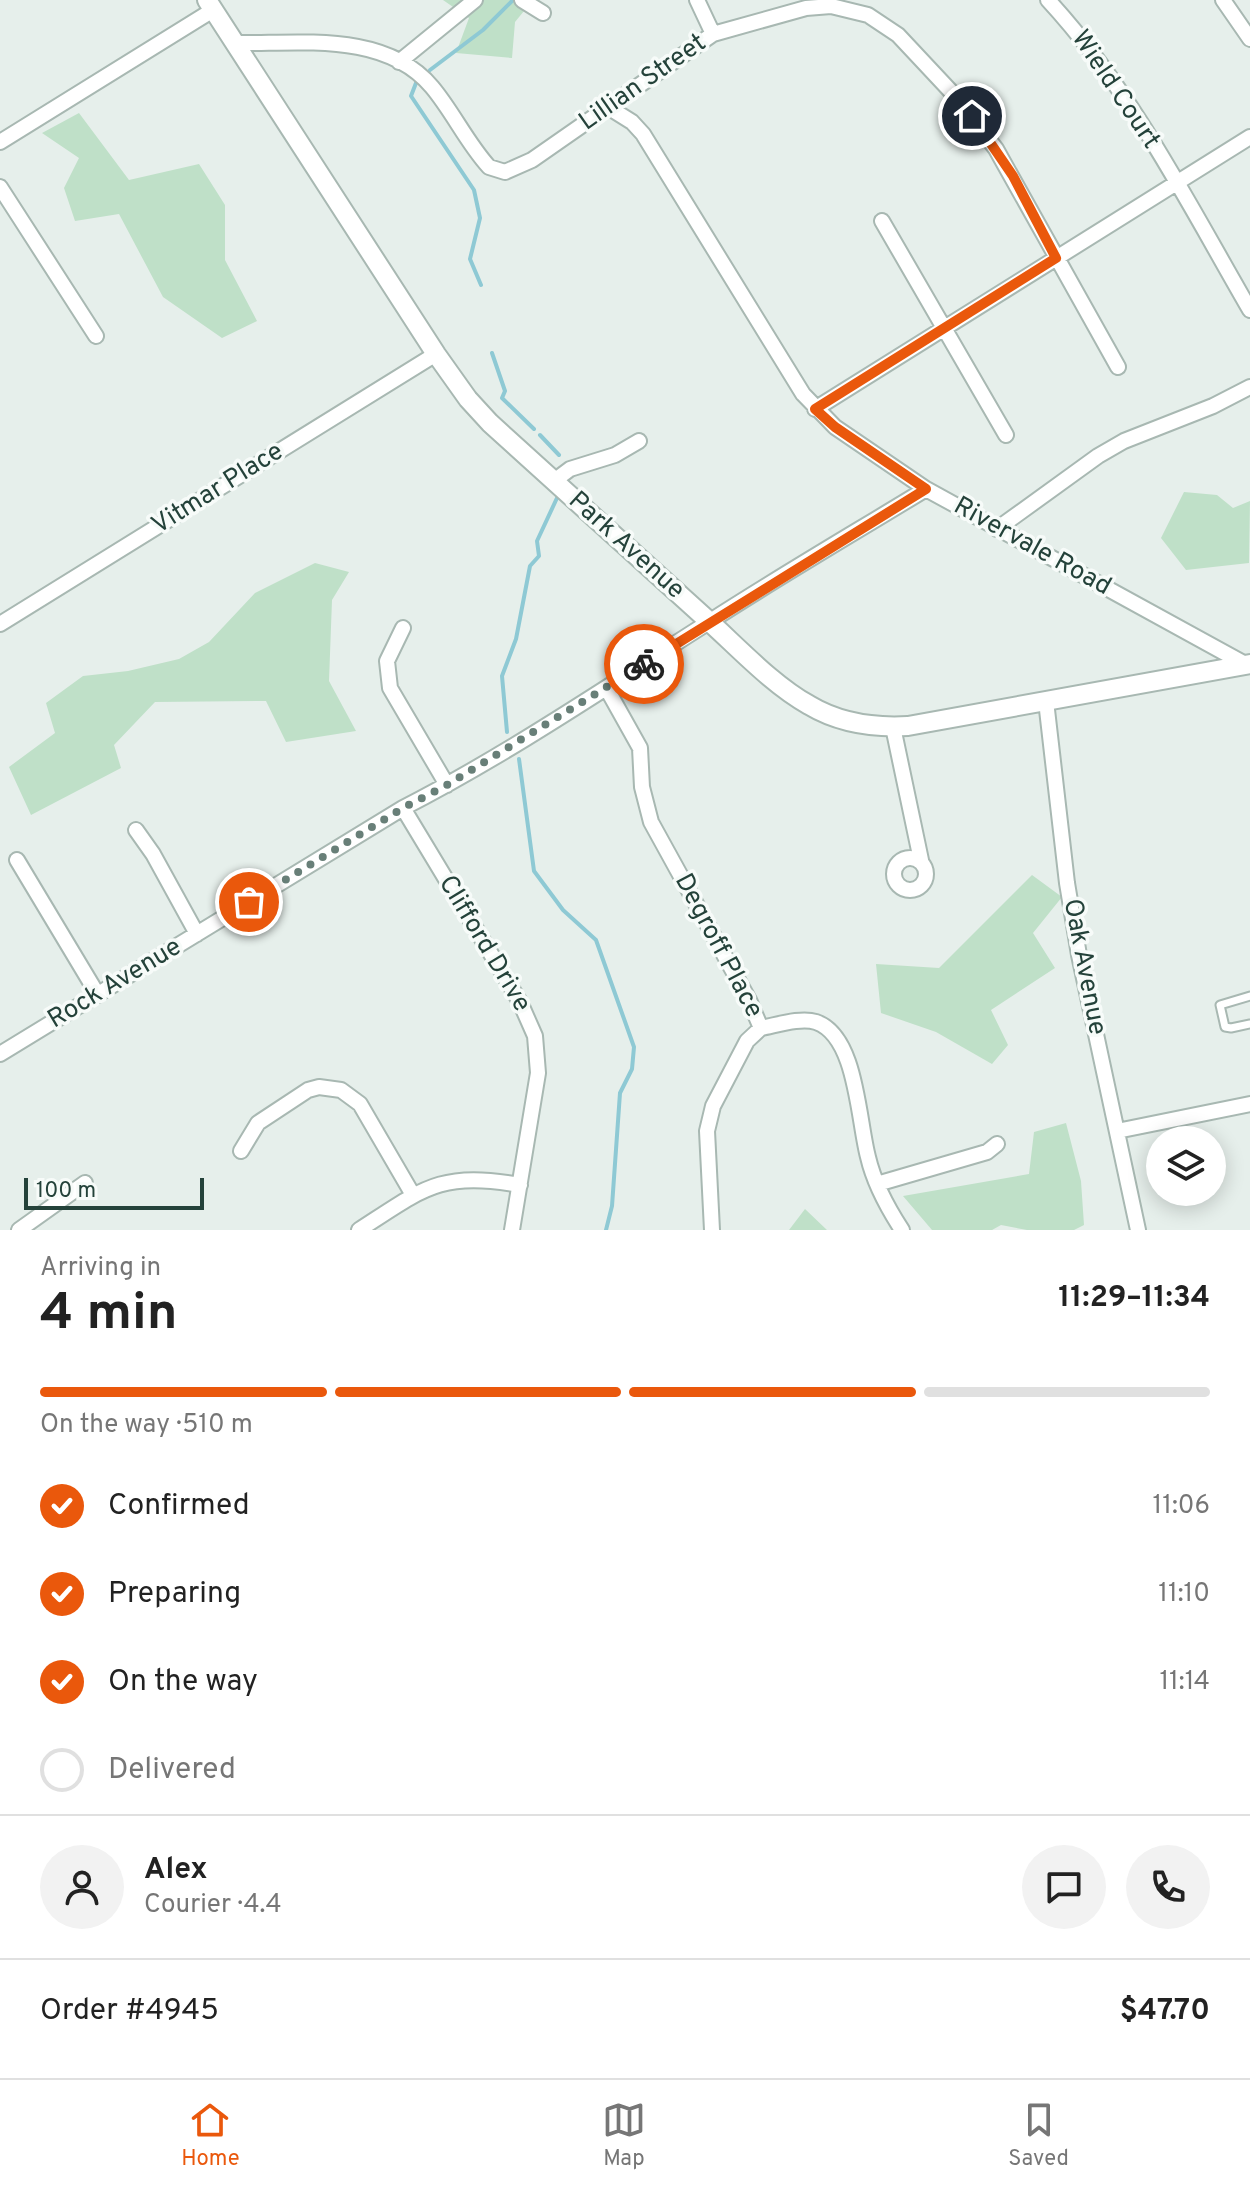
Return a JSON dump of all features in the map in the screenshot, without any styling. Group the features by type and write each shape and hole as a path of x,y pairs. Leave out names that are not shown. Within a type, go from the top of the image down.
{"street":[{"path":"399,62 475,0"},
{"path":"697,0 713,34"},
{"name":"Wield Court","path":"1048,0 1117,84 1250,310"},
{"path":"1223,0 1250,39"},
{"path":"0,142 210,5"},
{"name":"Park Avenue","path":"210,5 436,354 483,415 788,692 807,705 847,721 893,727 1248,664"},
{"name":"Lillian Street","path":"235,43 351,44 375,50 399,62 433,87 477,154 489,167 505,172 532,160 713,34 814,7 850,9 885,24 898,35 957,98 996,149 1118,367"},
{"name":"Rivervale Road","path":"608,107 632,122 643,134 803,394 835,427 926,489 1248,664"},
{"path":"815,409 1250,137"},
{"path":"0,187 96,336"},
{"path":"882,221 1006,435"},
{"name":"Vitmar Place","path":"0,624 436,354"},
{"path":"997,529 1098,456 1124,441 1213,406 1250,387"},
{"path":"554,481 570,469 615,455 639,441"},
{"name":"Rock Avenue","path":"0,1054 403,808 607,689 709,621 926,489"},
{"path":"403,628 387,661 390,688 447,785"},
{"name":"Degroff Place","path":"607,689 640,748 642,787 651,822 749,1000 761,1028 809,1020 828,1028 835,1036 849,1064 868,1157 877,1184 902,1230"},
{"name":"Oak Avenue","path":"1046,701 1067,883 1079,955 1138,1230"},
{"path":"893,727 921,860"},
{"name":"Clifford Drive","path":"403,808 520,1002 535,1036 538,1073 512,1230"},
{"path":"136,830 153,854 197,934"},
{"path":"17,860 98,995"},
{"path":"712,1230 707,1131 713,1106 742,1048 761,1028"},
{"path":"241,1151 258,1123 308,1090 330,1087 351,1096 360,1104 413,1195"},
{"path":"1117,1131 1250,1104"},
{"path":"877,1184 987,1152 997,1144"},
{"path":"359,1230 434,1185 470,1179 520,1185"},
{"path":"19,1230 85,1183"}],"lane":[{"path":"1250,996 1220,1005 1225,1027 1250,1024"}],"green space":[{"path":"443,0 533,0 515,22 512,58 456,53 469,18"},
{"path":"79,113 129,180 199,164 225,205 225,260 257,321 222,338 163,297 119,214 75,221 64,188 79,158 42,133"},
{"path":"1184,492 1217,495 1233,508 1250,501 1249,563 1186,570 1161,538"},
{"path":"315,563 349,572 332,600 329,681 356,731 286,742 266,701 155,702 114,745 121,768 31,815 9,767 55,733 46,703 83,676 128,671 179,659 209,642 255,593"},
{"path":"1032,875 1062,897 1033,933 1055,968 991,1010 1008,1045 992,1064 936,1032 881,1013 876,964 939,968"},
{"path":"1066,1123 1081,1181 1084,1225 1074,1230 1027,1230 1001,1225 992,1230 932,1230 903,1196 1029,1174 1034,1132"},
{"path":"805,1209 827,1230 789,1230"}],"waterway":[{"path":"430,70 483,30 513,0"},
{"path":"416,83 411,96 474,190 480,218 470,259 481,285"},
{"path":"492,353 505,391 502,398 534,429"},
{"path":"540,435 559,455"},
{"path":"507,732 502,676 516,639 530,566 539,556 537,541 557,498"},
{"path":"519,759 534,871 563,910 596,940 634,1047 632,1069 620,1093 612,1206 606,1230"}],"way so far":[{"path":"249,902 644,664"}],"route":[{"path":"644,664 926,489 835,427 815,409 1056,258 1013,176 972,116"}]}
